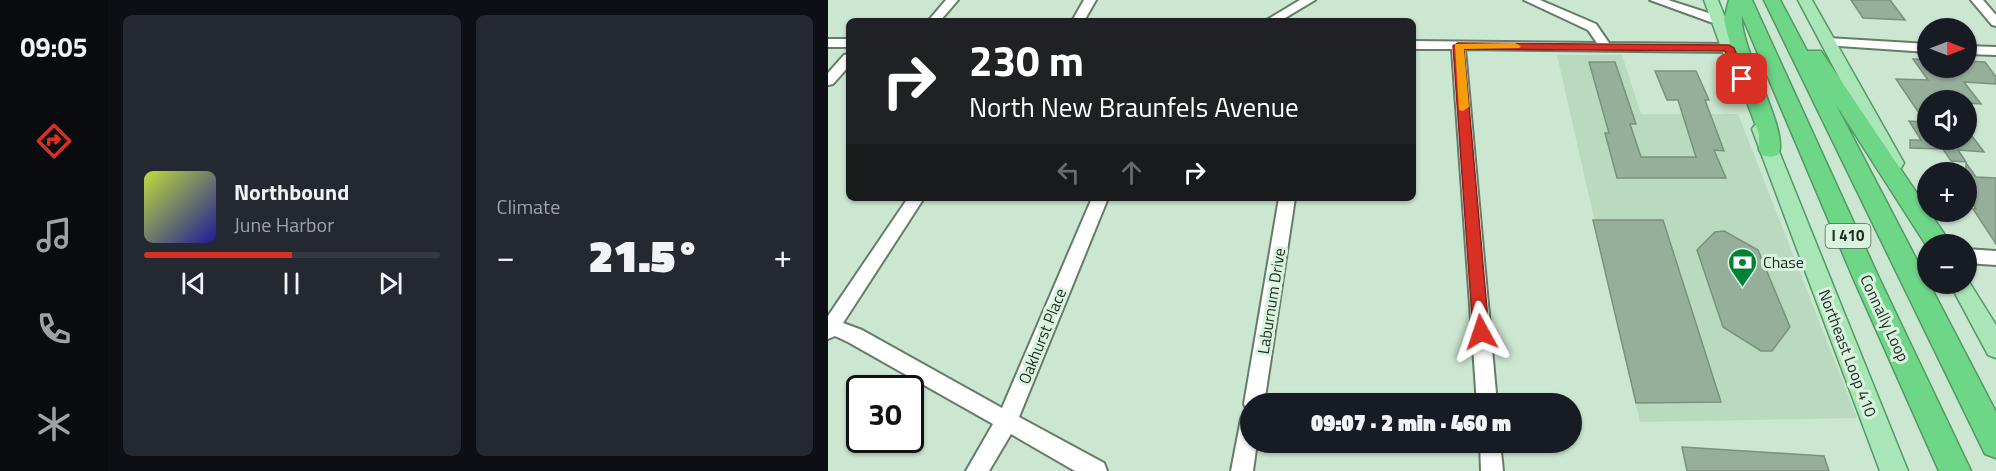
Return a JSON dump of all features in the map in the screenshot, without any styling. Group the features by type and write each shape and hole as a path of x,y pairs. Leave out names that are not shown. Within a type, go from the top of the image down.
{"highway":[{"path":"1737,0 1733,20 1751,86 1769,134 1770,150"},
{"name":"Connally Loop","path":"1744,0 1867,280 1955,471"},
{"name":"I 410","path":"1772,0 1996,443"},
{"path":"1778,0 1867,139 1932,234"}],"main road":[{"name":"Northeast Loop 410","path":"1711,0 1894,471"},
{"path":"1804,0 1933,234"},
{"path":"1967,294 1996,347"}],"street":[{"path":"937,18 952,0"},
{"path":"1080,18 1090,0"},
{"path":"1276,18 1309,0"},
{"path":"1530,0 1592,27 1600,36 1605,47"},
{"path":"1656,0 1720,21"},
{"path":"1977,0 1996,22"},
{"path":"1828,42 1917,47"},
{"path":"828,43 846,43"},
{"path":"1416,45 1729,48"},
{"path":"1458,46 1486,393"},
{"path":"1977,50 1996,51"},
{"path":"828,81 846,61"},
{"path":"914,201 829,327 855,336 1096,471"},
{"name":"Oakhurst Place","path":"977,471 1007,421 1099,201"},
{"name":"Laburnum Drive","path":"1256,393 1287,201"},
{"path":"1977,257 1996,258"},
{"path":"1242,471 1245,453"},
{"path":"1491,453 1492,471"}],"shaded area":[{"path":"1557,55 1622,55 1641,114 1738,114 1857,418 1640,422"}],"building":[{"path":"1851,0 1890,0 1905,20 1863,18"},
{"path":"1589,62 1615,62 1636,124 1630,124 1641,157 1696,157 1678,100 1667,100 1655,71 1696,71 1709,100 1705,100 1724,151 1714,150 1726,178 1617,178 1605,133 1609,133"},
{"path":"1977,62 1985,62 1996,77 1996,84 1964,82 1970,90 1917,90 1917,110 1896,79 1928,80 1927,78 1977,78"},
{"path":"1909,121 1917,122 1917,134"},
{"path":"1910,140 1917,140 1917,148 1910,148"},
{"path":"1977,143 1984,152 1958,150 1977,150"},
{"path":"1944,150 1958,150 1966,162 1951,161"},
{"path":"1977,177 1996,178 1996,244 1977,215"},
{"path":"1593,220 1663,220 1721,402 1636,403"},
{"name":"Chase","path":"1724,231 1758,250 1790,327 1772,351 1761,351 1723,327 1697,250 1715,232"},
{"path":"1682,447 1824,456 1829,471 1687,471"}],"slow traffic":[{"path":"1463,107 1458,46 1515,46"}],"place":[{"name":"Chase","path":"1742,288"}],"route":[{"path":"1481,332 1458,46 1729,48 1742,79"}]}
